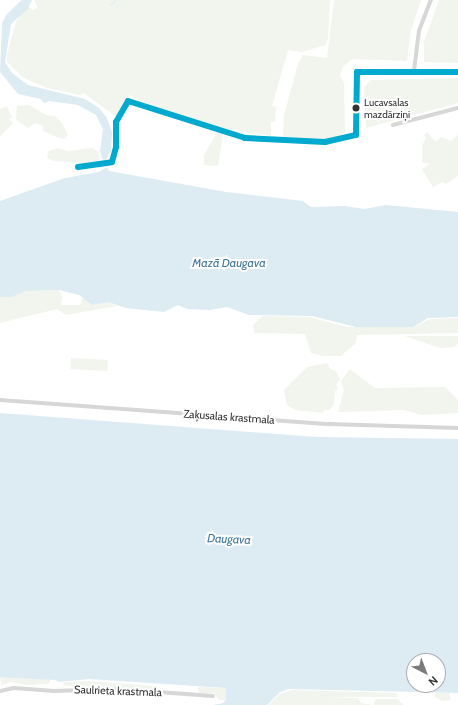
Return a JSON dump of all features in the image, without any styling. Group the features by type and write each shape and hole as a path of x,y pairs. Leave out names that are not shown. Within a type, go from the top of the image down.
{"street":[{"path":"414,71 419,31 431,0"},
{"path":"78,168 112,162 116,147 116,122 128,101 245,138 325,142 356,135 357,72 458,72"},
{"path":"394,125 458,108"},
{"name":"Zaķusalas krastmala","path":"0,400 329,424 458,428"},
{"name":"Saulrieta krastmala","path":"0,691 14,688 54,691 112,689 140,694 158,692 213,696"}],"shaded area":[{"path":"34,0 330,0 328,39 325,45 302,52 288,50 272,106 276,107 275,122 271,122 271,136 228,129 160,109 129,95 116,117 84,93 80,95 47,88 24,78 7,62 7,55 16,21 29,6 33,10 38,7"},
{"path":"334,0 421,0 411,30 407,61 352,59 343,67 340,75 344,83 345,133 325,140 283,137 284,115 298,64 303,55 327,58"},
{"path":"439,0 458,0 458,63 424,62 424,42"},
{"path":"458,78 458,103 366,128 364,87 371,80"},
{"path":"29,105 46,115 55,116 62,123 68,135 64,139 59,138 43,131 43,126 35,123 28,128 16,120 17,106"},
{"path":"7,106 12,118 9,119 13,123 0,137 0,109"},
{"path":"218,131 223,133 218,166 204,165 204,155"},
{"path":"427,132 436,142 441,137 451,141 458,135 458,176 446,184 442,182 433,187 422,169 430,164 422,162 422,145 426,138 424,135"},
{"path":"57,148 68,151 92,148 99,152 100,160 83,163 54,161 47,158 49,151"},
{"path":"59,290 62,297 61,305 80,305 83,297 92,305 108,302 117,306 66,315 57,309 0,323 0,297 12,297 25,291"},
{"path":"263,316 310,317 347,327 414,327 429,319 458,318 458,333 357,335 356,343 341,356 323,356 311,353 305,334 254,333 253,325"},
{"path":"405,336 458,336 458,344 454,347 440,348"},
{"path":"71,358 108,360 107,371 70,369"},
{"path":"327,363 330,369 336,371 340,380 336,384 338,389 335,391 334,404 330,410 324,410 323,413 295,410 287,405 284,390 307,367"},
{"path":"350,369 375,388 445,387 458,400 458,413 422,415 404,410 338,412 344,390 341,381"},
{"path":"0,675 49,678 50,681 48,684 27,685 11,682 1,685"},
{"path":"89,681 155,686 156,689 143,692 62,685 66,682"},
{"path":"198,687 226,688 226,700 219,700 214,693 199,693"},
{"path":"292,690 397,693 397,697 329,697 358,698 361,703 373,705 268,705 281,693"},
{"path":"435,693 449,693 451,700 442,701 435,697"},
{"path":"376,699 397,699 403,704 403,705 373,705"}],"water":[{"path":"22,0 32,0 27,10 11,24 5,62 12,73 28,85 85,99 99,108 107,118 112,132 111,151 106,160 102,159 100,151 103,129 96,115 78,105 49,101 44,103 41,99 18,94 0,72 2,23 7,14"},
{"name":"Mazā Daugava","path":"107,167 109,171 226,192 303,201 311,207 345,206 364,209 386,205 458,212 458,317 428,318 413,327 356,327 312,316 249,315 227,307 210,310 187,309 178,305 164,312 126,308 108,302 92,305 79,295 59,290 25,291 12,297 0,297 0,201 65,178 99,172"},
{"name":"Daugava","path":"0,413 317,437 458,439 458,693 446,693 446,653 406,653 406,692 289,689 280,692 267,705 213,705 223,703 226,700 226,688 89,679 59,682 55,680 0,677"}],"waterway":[{"path":"110,5 115,0"}],"transit line":[{"path":"78,167 112,162 116,147 116,122 128,101 245,138 325,142 356,135 357,72 458,72"}],"place":[{"name":"Lucavsalas mazdārziņi","path":"356,108"}]}
